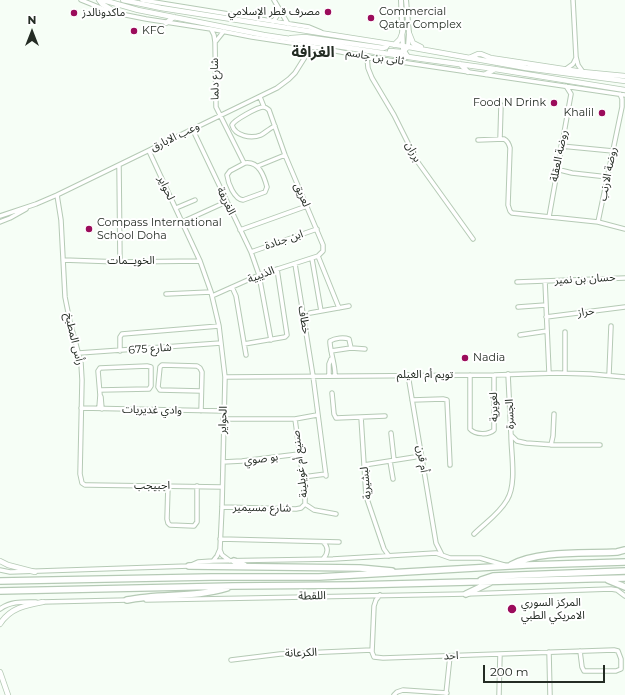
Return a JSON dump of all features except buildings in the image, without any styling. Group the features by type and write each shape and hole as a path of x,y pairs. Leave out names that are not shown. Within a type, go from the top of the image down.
{"main road":[{"path":"99,0 102,4 117,13"},
{"name":"ثانى بن جاسم","path":"104,0 174,17 289,39 495,69 625,90"},
{"name":"ثانى بن جاسم","path":"123,0 162,8 322,33 405,48 434,51 469,58 481,54 494,59 583,72 625,76"},
{"path":"166,23 174,17"},
{"path":"236,34 243,30"},
{"path":"394,45 400,39 403,31"},
{"path":"409,33 411,40 416,46 457,56"},
{"path":"289,39 294,37 305,37 383,48 388,44"},
{"path":"353,44 395,52 405,48"},
{"path":"422,59 420,56 422,53 434,51"},
{"path":"469,58 625,81"},
{"path":"460,64 468,72"},
{"path":"486,74 495,69"},
{"path":"509,566 535,556 617,552 625,550"},
{"path":"0,561 8,566 34,572"},
{"path":"232,561 248,567"},
{"name":"اللقطة","path":"0,581 211,577 319,577 509,566 625,562"},
{"path":"189,566 368,568 404,572"},
{"path":"475,582 493,576 625,572"},
{"path":"602,578 625,586"},
{"name":"اللقطة","path":"0,591 492,582 625,578"},
{"path":"466,594 492,582"},
{"path":"127,600 148,596 210,592 233,586"},
{"path":"0,624 11,612 18,608 43,602"},
{"path":"0,672 8,695"}],"street":[{"name":"ثانى بن جاسم","path":"81,0 106,11 166,23 224,31 367,57 620,94 625,96"},
{"name":"ثانى بن جاسم","path":"142,0 309,27 322,33"},
{"path":"274,0 288,24"},
{"path":"401,0 405,48 408,57"},
{"path":"405,48 409,33 406,0"},
{"path":"573,0 576,57 578,65 583,72"},
{"path":"273,22 278,13 277,6"},
{"name":"شارع دلما","path":"211,29 215,42 216,104 220,116 244,163"},
{"name":"شارع دلما","path":"215,42 224,31"},
{"path":"305,45 306,54"},
{"name":"وعب الابارق","path":"0,222 277,88 289,78 312,46"},
{"name":"برزان","path":"367,57 368,68 372,78 397,120 417,161 473,239"},
{"path":"566,69 573,64 576,57"},
{"path":"566,86 571,94 579,88"},
{"name":"روضة العقلة","path":"549,218 556,169 571,94"},
{"name":"روضة الارنب","path":"620,94 622,101"},
{"name":"روضة الارنب","path":"598,222 622,101 625,96"},
{"name":"لعريق","path":"260,97 264,107 269,110 285,155 324,248 322,254 318,256"},
{"path":"500,139 501,105"},
{"path":"264,107 261,107 234,121 232,126 236,132 243,136 261,135 275,126"},
{"name":"الغريفة","path":"192,128 240,230 259,275 271,340"},
{"path":"230,136 236,132"},
{"path":"478,140 500,139 507,141 510,148 508,205 510,211 514,215 598,222 625,229"},
{"path":"561,146 613,150"},
{"name":"لحواير","path":"149,150 200,261 212,294"},
{"path":"258,166 285,155"},
{"path":"244,163 251,163 258,166 267,189 245,200 241,200 236,197 228,180 227,175 229,171 244,163"},
{"path":"119,165 120,262"},
{"path":"556,169 572,173 608,177"},
{"name":"رأس المطبخ","path":"57,195 61,220 62,260 66,304 79,353 82,380 80,474 82,483"},
{"path":"176,208 195,200"},
{"path":"182,222 226,202"},
{"name":"وعب الابارق","path":"0,216 32,206"},
{"path":"240,230 307,206"},
{"name":"ابن جنادة","path":"250,252 317,229"},
{"path":"321,311 312,259 318,256 339,308"},
{"name":"الذيبية","path":"166,294 212,294 259,275 312,259"},
{"name":"الخويــمات","path":"62,260 120,262 200,261"},
{"name":"خطاف","path":"295,264 313,376"},
{"path":"315,271 323,268"},
{"path":"244,344 285,338 287,334 277,269"},
{"name":"حسان بن نمير","path":"517,282 625,278"},
{"name":"حسان بن نمير","path":"545,281 549,373"},
{"path":"232,287 236,296 246,355"},
{"name":"الحواير","path":"212,294 225,377 220,548 213,561"},
{"path":"518,306 546,305"},
{"path":"310,313 349,306"},
{"name":"حراز","path":"546,317 625,307"},
{"path":"120,351 120,337 122,334 206,328 218,325"},
{"path":"609,375 611,326"},
{"path":"520,335 547,331"},
{"path":"565,332 565,373"},
{"path":"329,376 329,364 331,359 330,341 342,338 349,339 351,348"},
{"name":"شارع 675","path":"79,353 221,344"},
{"path":"331,351 351,348 364,350"},
{"path":"331,359 335,364 335,376"},
{"path":"200,411 202,372 199,366 162,365 160,367 158,388 160,390 201,391"},
{"path":"100,392 149,389 151,386 151,367 100,368 98,371 100,392 102,398 100,408"},
{"name":"تويم أم الغيلم","path":"225,377 494,375 549,373 625,377"},
{"name":"الجسرة","path":"508,374 511,435 521,443 600,445"},
{"name":"أم قرن","path":"408,375 436,543 443,556"},
{"name":"لغويرية","path":"470,375 470,429 472,432 476,433 489,433 494,430 494,375"},
{"path":"303,477 326,475 313,376"},
{"path":"332,393 335,417 385,416"},
{"path":"412,400 447,400 450,465"},
{"name":"وادي غديريات","path":"81,408 223,411"},
{"path":"553,445 554,414"},
{"path":"223,419 295,419 318,415"},
{"name":"لبشيرية","path":"361,417 366,496 383,546 389,556"},
{"name":"صنيع أم غويلينة","path":"295,419 305,493 305,504 301,508"},
{"path":"390,433 393,479"},
{"path":"474,534 498,512 510,494 512,479 511,435"},
{"name":"بو صوي","path":"222,462 299,454"},
{"path":"364,465 416,457"},
{"name":"اجبيجب","path":"82,483 89,485 222,487"},
{"path":"168,486 168,524 194,526 197,520 197,486"},
{"path":"305,504 314,510 336,514"},
{"name":"شارع مسيمير","path":"222,507 301,508"},
{"path":"220,539 339,542"},
{"path":"323,542 333,559"},
{"path":"323,559 331,542"},
{"path":"429,554 434,550 436,543"},
{"path":"380,557 383,546"},
{"path":"220,548 222,555 232,561"},
{"name":"اللقطة","path":"0,570 10,572 34,572 189,566 198,562 213,561 333,559 429,554 438,554 450,558 480,558 509,566"},
{"name":"اللقطة","path":"0,609 8,604 16,602 466,594 611,589 617,590 625,595"},
{"path":"366,595 374,606"},
{"path":"372,650 374,606 380,595"},
{"name":"احد","path":"372,650 373,656 377,658 450,656 550,652 580,651 614,650 618,651 621,659 621,669 616,671 584,671 582,669 580,651"},
{"name":"الكرعانة","path":"231,660 280,654 372,650"},
{"path":"550,652 550,695"},
{"path":"499,695 500,654"},
{"path":"394,695 403,690 446,694 450,656"}],"place":[{"name":"مصرف قطر الإسلامي","path":"328,12"},
{"name":"ماكدونالدز","path":"74,13"},
{"name":"Commercial Qatar Complex","path":"371,18"},
{"name":"KFC","path":"134,31"},
{"name":"Food N Drink","path":"554,103"},
{"name":"Khalil","path":"602,113"},
{"name":"Compass International School Doha","path":"89,229"},
{"name":"Nadia","path":"465,358"},
{"name":"المركز السوري الامريكي الطبي","path":"512,609"}],"district":[{"name":"الغرافة","path":"313,53"}]}
